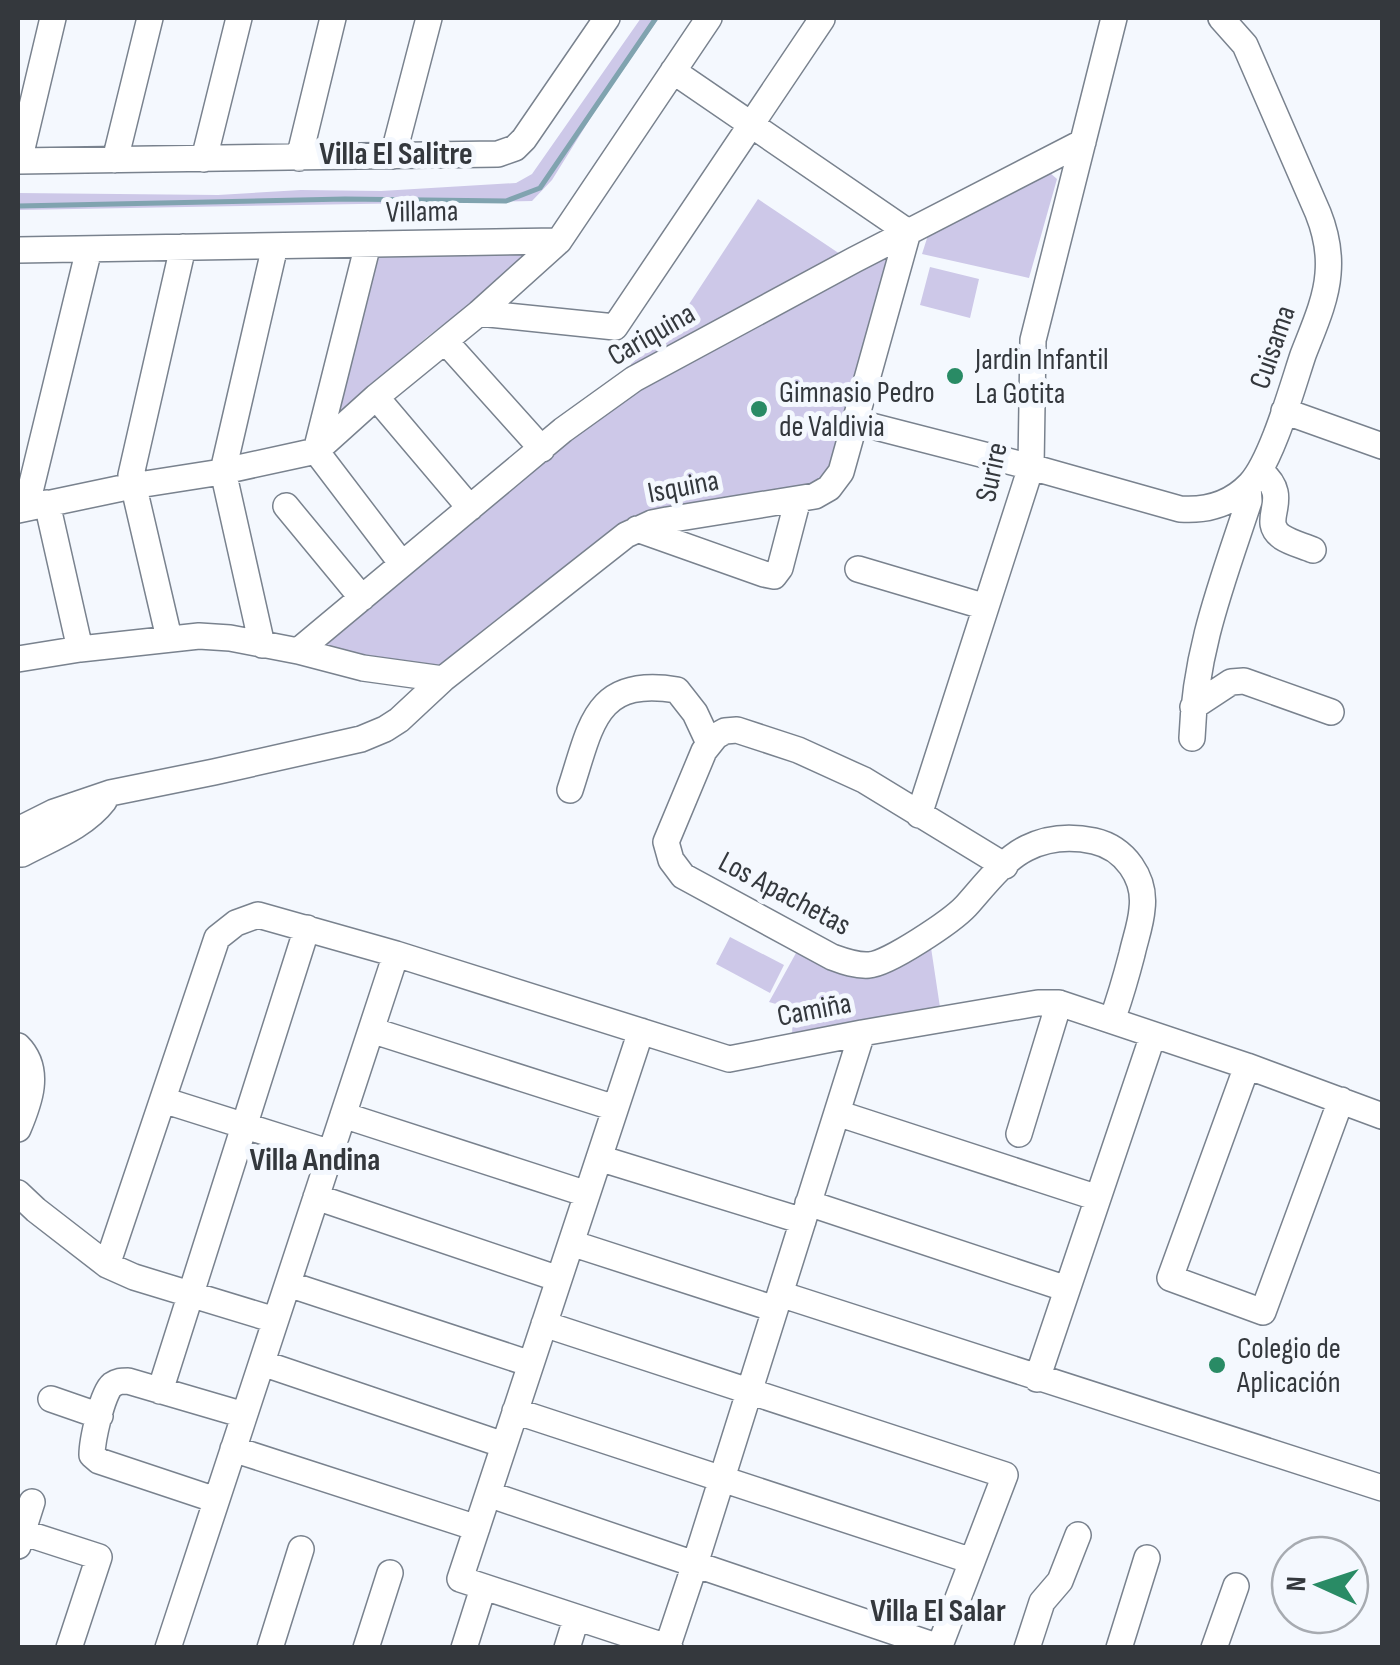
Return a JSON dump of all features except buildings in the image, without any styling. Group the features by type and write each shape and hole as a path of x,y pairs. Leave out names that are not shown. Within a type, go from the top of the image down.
{"street":[{"path":"18,161 53,18"},
{"path":"116,160 150,18"},
{"path":"204,159 239,18"},
{"path":"299,158 333,18"},
{"path":"394,156 429,18"},
{"name":"Villama","path":"18,161 498,154 515,148 524,139 606,18"},
{"path":"30,507 316,451 558,241 710,18"},
{"name":"Surire","path":"919,815 1031,467 1033,340 1114,18"},
{"name":"Cuisama","path":"1192,738 1203,644 1254,479 1284,411 1328,278 1328,244 1318,213 1245,45 1221,18"},
{"path":"479,313 615,328 822,19"},
{"path":"672,71 908,232"},
{"name":"Cariquina","path":"298,650 585,412 634,379 1083,142"},
{"name":"Isquina","path":"20,842 54,812 110,793 360,739 385,729 615,542 637,529 822,492 841,472 908,232"},
{"name":"Villama","path":"18,250 558,241"},
{"path":"316,451 368,244"},
{"path":"262,645 223,471 275,246"},
{"path":"169,638 130,475 183,247"},
{"path":"80,649 30,507 89,249"},
{"path":"444,341 542,448"},
{"path":"376,397 470,508"},
{"path":"1284,411 1382,446"},
{"path":"856,422 1180,509 1217,506 1254,479 1272,482 1276,490 1273,520 1277,532 1314,550"},
{"path":"316,451 402,564"},
{"path":"637,529 774,576 780,568 798,499"},
{"path":"286,506 362,598"},
{"path":"858,570 986,607"},
{"path":"18,659 199,636 230,638 298,650 364,668 443,679"},
{"path":"1193,706 1231,682 1244,680 1330,712"},
{"path":"570,790 594,718 611,697 656,686 677,690 695,713 709,743 725,731 737,730 798,750 864,780 1004,866"},
{"name":"Los Apachetas","path":"709,743 666,842 671,860 683,876 832,957 858,965 872,966 888,960 961,910 1014,856 1026,849 1063,838 1077,838 1113,849 1130,863 1140,884 1142,909 1112,1020"},
{"name":"Camiña","path":"164,1100 216,938 236,923 258,915 396,954 729,1059 1038,1003 1059,1004 1247,1066 1382,1116"},
{"path":"160,1391 307,928"},
{"path":"168,1648 396,954"},
{"path":"1019,1134 1059,1004"},
{"path":"371,1030 615,1108"},
{"path":"464,1648 477,1528 641,1031"},
{"path":"471,1584 668,1647 862,1033"},
{"path":"1037,1378 1153,1035"},
{"path":"18,1046 25,1053 31,1074 32,1096 18,1130"},
{"path":"1247,1066 1170,1278 1263,1312 1341,1100"},
{"path":"107,1264 164,1100 331,1153"},
{"path":"837,1113 1098,1198"},
{"path":"343,1116 587,1194"},
{"path":"599,1158 806,1212 1068,1289"},
{"path":"316,1196 559,1279"},
{"path":"26,1201 107,1264 276,1320"},
{"path":"571,1243 1037,1378 1382,1488"},
{"path":"288,1284 531,1364"},
{"path":"488,1494 939,1647 1005,1475 544,1324"},
{"path":"262,1363 504,1445"},
{"path":"216,1500 92,1455 108,1389 116,1382 128,1381 244,1416"},
{"path":"51,1399 100,1416"},
{"path":"516,1411 972,1561"},
{"path":"233,1449 477,1528"},
{"path":"32,1502 20,1539 99,1556 69,1648"},
{"path":"1027,1648 1042,1602 1060,1581 1078,1535"},
{"path":"270,1648 302,1549"},
{"path":"1119,1648 1148,1558"},
{"path":"366,1648 390,1573"},
{"path":"1214,1648 1236,1586"},
{"path":"567,1648 576,1619"}],"shaded area":[{"path":"641,18 659,18 552,180 532,201 18,210 18,193 218,195 516,183 532,174"},
{"path":"1049,172 1057,179 1029,278 922,254 929,232"},
{"path":"758,199 846,258 896,247 831,469 817,485 647,513 440,671 312,649 624,394 631,364 676,324"},
{"path":"527,252 528,260 427,337 334,419 375,254"},
{"path":"930,267 979,279 970,318 920,305"},
{"path":"730,937 784,965 770,993 716,964"},
{"path":"930,941 941,1014 792,1037 793,1009 769,1002 796,953 852,973"}],"waterway":[{"path":"18,206 345,199 506,201 540,188 656,18"}],"place":[{"name":"Jardin Infantil La Gotita","path":"955,376"},
{"name":"Gimnasio Pedro de Valdivia","path":"759,409"},
{"name":"Colegio de Aplicación","path":"1217,1365"}],"district":[{"name":"Villa El Salitre","path":"396,153"},
{"name":"Villa Andina","path":"315,1159"},
{"name":"Villa El Salar","path":"938,1610"}]}
